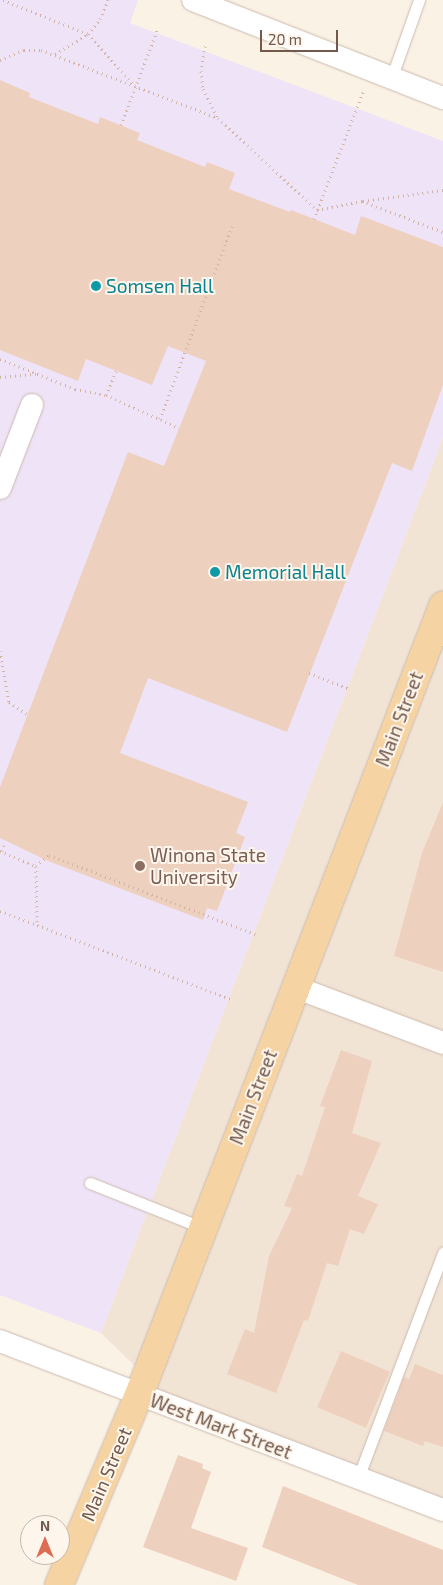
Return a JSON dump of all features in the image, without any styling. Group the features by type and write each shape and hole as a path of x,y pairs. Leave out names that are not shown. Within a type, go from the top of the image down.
{"main road":[{"name":"Main Street","path":"59,1585 139,1395 443,606"}],"street":[{"path":"193,0 390,79 443,98"},
{"path":"0,488 32,405"},
{"path":"295,987 443,1043"},
{"name":"West Mark Street","path":"0,1341 443,1510"}],"lane":[{"path":"390,79 420,0"},
{"path":"90,1183 203,1228"},
{"path":"358,1478 443,1253"}],"path":[{"path":"3,0 88,34 136,87"},
{"path":"55,54 88,34 100,19 108,0"},
{"path":"121,125 158,28"},
{"path":"205,46 201,72 203,89 218,118 317,210"},
{"path":"0,60 32,49 55,54 218,118"},
{"path":"314,219 358,105"},
{"path":"317,210 362,201 443,190"},
{"path":"362,201 443,232"},
{"path":"160,419 232,226"},
{"path":"0,359 75,389 106,395 179,428"},
{"path":"106,395 116,372"},
{"path":"0,377 36,374"},
{"path":"0,651 9,702 27,714"},
{"path":"309,673 350,689"},
{"path":"5,842 1,851 36,866"},
{"path":"36,866 49,855 257,935"},
{"path":"36,866 38,925"},
{"path":"0,911 233,1000"}],"shaded area":[{"name":"Winona State University","path":"0,0 138,0 130,23 443,141 443,438 101,1333 0,1295"},
{"path":"443,438 443,1503 158,1389 101,1333"}],"building":[{"name":"Memorial Hall","path":"0,80 30,93 29,97 98,124 100,117 140,133 137,140 205,167 207,162 235,173 229,189 290,212 291,210 355,235 361,216 443,247 443,385 412,471 392,463 287,732 148,678 120,753 248,802 236,833 245,837 217,911 207,908 203,920 48,861 0,838 0,787 128,452 164,466 206,361 168,346 152,385 86,359 78,381 0,350"},
{"path":"443,802 443,972 394,956 422,853"},
{"path":"341,1050 372,1061 352,1133 381,1143 358,1196 378,1204 364,1234 350,1229 338,1266 327,1263 308,1321 304,1320 276,1393 227,1374 245,1329 254,1333 269,1256 292,1208 284,1206 297,1174 302,1176 325,1107 320,1106"},
{"path":"341,1351 390,1372 366,1428 317,1407"},
{"path":"415,1364 443,1375 443,1447 425,1441 423,1446 384,1431 404,1377 409,1379"},
{"path":"178,1455 203,1464 202,1468 211,1472 191,1528 248,1548 236,1581 143,1547"},
{"path":"283,1486 443,1550 443,1585 358,1585 262,1547"}],"place":[{"name":"Somsen Hall","path":"96,286"},
{"name":"Memorial Hall","path":"215,572"},
{"name":"Winona State University","path":"140,866"}]}
